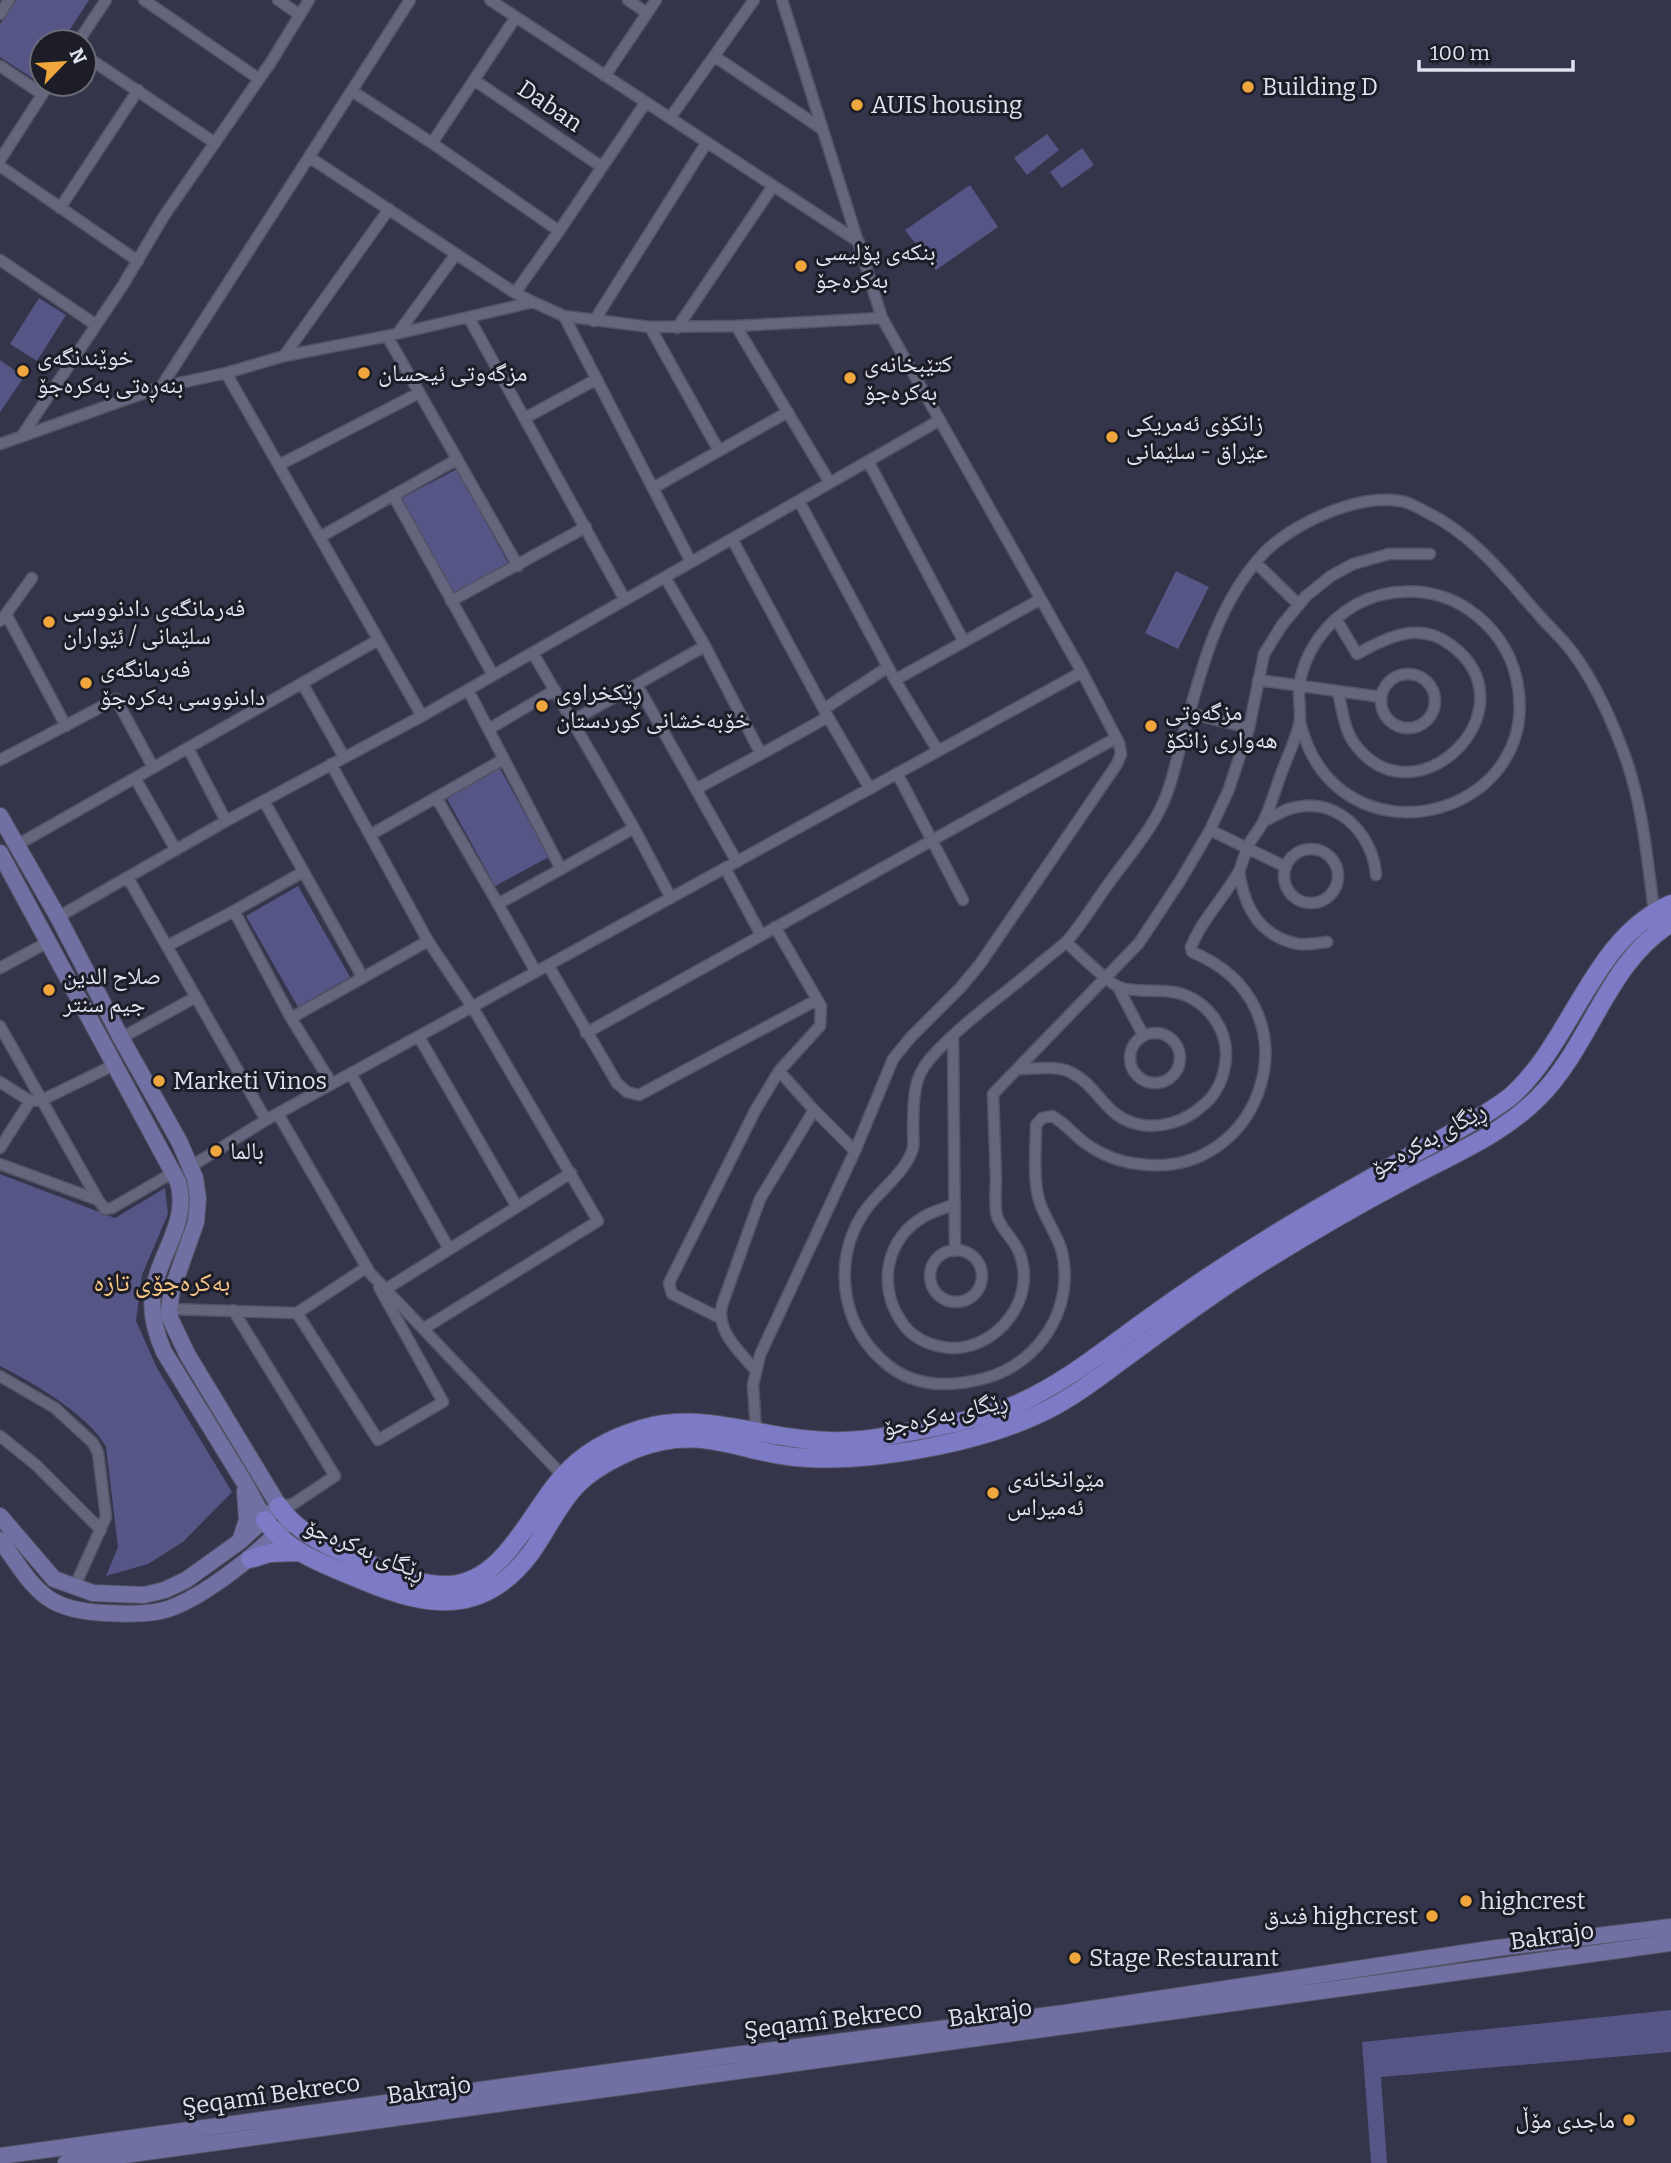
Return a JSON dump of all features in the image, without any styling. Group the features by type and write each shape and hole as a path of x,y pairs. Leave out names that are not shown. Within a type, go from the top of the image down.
{"main road":[{"path":"0,816 179,1141 190,1167 197,1188 196,1222 172,1290 169,1310 173,1327 259,1471 287,1510"},
{"path":"0,853 174,1171 181,1191 181,1210 153,1290 156,1330 164,1352 265,1520"},
{"name":"ڕێگای بەکرەجۆ","path":"265,1520 276,1535 301,1553 370,1583 412,1598 456,1602 480,1597 499,1586 521,1565 579,1483 648,1435 674,1422 700,1422 817,1440 859,1440 998,1412 1055,1384 1186,1291 1254,1247 1510,1097 1543,1064 1611,954 1634,927 1654,912 1671,904"},
{"path":"1654,912 1664,927"},
{"name":"ڕێگای بەکرەجۆ","path":"287,1510 313,1537 397,1575 437,1584 456,1583 480,1575 498,1561 563,1476 592,1450 615,1438 648,1435 666,1439 693,1437 784,1456 848,1458 921,1448 975,1437 1013,1425 1052,1408 1246,1273 1398,1184 1478,1141 1522,1112 1548,1087 1637,952 1664,927"},
{"path":"244,1482 259,1471"},
{"path":"239,1542 247,1520 244,1482"},
{"path":"0,1516 54,1579 74,1588 112,1595 155,1593 186,1580 265,1520 287,1510"},
{"path":"0,1540 34,1586 49,1599 70,1608 94,1612 140,1614 167,1609 190,1598 250,1559 276,1535 287,1510"},
{"path":"250,1559 270,1553 301,1553"},
{"name":"Şeqamî Bekreco","path":"0,2156 1099,2015 1497,1948 1671,1927"},
{"name":"Bakrajo","path":"66,2163 1099,2015 1671,1943"}],"street":[{"path":"0,14 9,0"},
{"path":"87,28 106,0"},
{"path":"144,0 259,79"},
{"path":"278,0 300,15"},
{"path":"20,437 309,0"},
{"path":"162,387 410,0"},
{"path":"490,0 859,242"},
{"path":"628,0 647,13"},
{"path":"605,76 656,0"},
{"path":"670,118 754,0"},
{"path":"756,1431 752,1385 755,1370 855,1150 893,1059 965,982 989,952 1117,764 1121,754 1116,738 1082,672 882,318 782,0"},
{"path":"432,142 516,17"},
{"path":"714,56 822,129"},
{"path":"98,64 215,143"},
{"path":"0,66 28,85"},
{"name":"Daban","path":"474,80 602,167"},
{"path":"60,208 138,90"},
{"path":"352,91 432,142 559,231"},
{"path":"0,160 39,98"},
{"path":"515,293 646,102"},
{"path":"594,321 707,142"},
{"path":"309,158 515,293 564,316 677,328 882,318"},
{"path":"0,166 138,261"},
{"path":"677,328 773,186"},
{"path":"284,356 389,209"},
{"path":"393,335 456,254"},
{"path":"0,260 96,324"},
{"path":"0,444 162,387 226,373 284,356 393,335 533,302"},
{"path":"564,316 691,562"},
{"path":"469,317 625,600"},
{"path":"650,327 719,450"},
{"path":"736,327 830,483"},
{"path":"393,335 419,393 518,566"},
{"path":"226,373 422,716"},
{"path":"524,418 597,379"},
{"path":"279,466 419,393"},
{"path":"653,488 788,412"},
{"path":"58,918 226,821 422,716 940,420"},
{"path":"320,537 456,460"},
{"path":"868,461 964,642"},
{"path":"393,495 493,675"},
{"path":"1300,722 1264,821 1247,847 1239,871 1191,947 1192,952 1225,969 1249,995 1257,1011 1266,1041 1267,1055 1264,1079 1256,1099 1229,1137 1214,1148 1197,1157 1161,1165 1138,1164 1100,1153 1061,1121 1052,1116 1042,1118 1036,1125 1037,1194 1041,1207 1055,1229 1064,1265 1062,1296 1057,1315 1040,1345 1017,1365 996,1376 950,1385 906,1378 884,1363 855,1323 847,1302 844,1277 850,1241 864,1211 894,1179 913,1149 914,1085 925,1063 953,1036 1066,942 1157,816 1170,786 1215,629 1234,591 1264,552 1280,539 1316,518 1354,504 1378,500 1400,501 1445,521 1501,569 1572,651 1608,715 1622,747 1639,806 1654,912"},
{"path":"799,501 895,680 938,751"},
{"path":"452,601 586,527"},
{"path":"733,539 870,789"},
{"path":"955,1204 926,1216 900,1238 888,1265 887,1282 893,1307 910,1332 932,1345 964,1348 988,1339 1008,1321 1020,1299 1024,1280 1019,1251 997,1216 993,1094 1139,943 1210,830 1229,789 1249,728 1264,654 1298,604 1331,576 1353,564 1390,554 1430,554"},
{"path":"1256,563 1298,604"},
{"path":"665,577 705,646 761,754"},
{"path":"32,578 3,617 66,726"},
{"path":"1398,592 1439,596 1464,607 1496,634 1515,671 1519,698 1513,739 1493,775 1461,800 1448,806 1421,813 1394,812 1367,805 1332,782 1315,761 1303,736 1299,687 1311,650 1336,619 1358,603 1398,592"},
{"path":"895,680 1041,599"},
{"path":"1336,619 1357,654 1387,637 1412,633 1433,636 1450,645 1472,668 1479,685 1478,717 1473,733 1460,749 1444,761 1407,772 1390,769 1367,757 1352,741 1338,692"},
{"path":"17,845 378,640"},
{"path":"572,721 705,646"},
{"path":"533,653 634,828 671,898"},
{"path":"696,789 761,754 826,713 888,667"},
{"path":"190,1167 267,1120 1082,672"},
{"path":"1414,675 1429,684 1436,700 1431,717 1416,727 1398,727 1385,715 1381,697 1389,682 1396,677 1414,675"},
{"path":"1258,680 1381,697"},
{"path":"302,683 344,757"},
{"path":"637,685 737,862"},
{"path":"468,690 561,869"},
{"path":"489,729 555,690"},
{"path":"0,761 116,699 153,767"},
{"path":"1189,713 1249,728"},
{"path":"586,1033 1116,738"},
{"path":"188,748 226,821"},
{"path":"370,835 504,759"},
{"path":"331,765 428,941 473,1008 598,1221 423,1329"},
{"path":"897,774 934,840 963,900"},
{"path":"135,778 176,850"},
{"path":"436,797 536,972"},
{"path":"264,801 363,978"},
{"path":"1264,821 1290,809 1317,807 1342,815 1363,833 1375,857 1376,875"},
{"path":"498,904 634,828"},
{"path":"1210,830 1286,867"},
{"path":"1313,848 1323,851 1337,867 1335,888 1329,897 1319,902 1298,900 1290,894 1285,884 1286,867 1293,855 1302,850 1313,848"},
{"path":"725,868 761,935"},
{"path":"1239,871 1242,894 1254,918 1274,935 1300,944 1327,942"},
{"path":"167,946 303,872"},
{"path":"128,878 267,1120"},
{"path":"234,911 291,1018 332,1084"},
{"path":"720,1318 671,1294 669,1283 755,1109 779,1071 820,1026 821,1006 775,928"},
{"path":"0,968 50,941"},
{"path":"291,1018 428,941"},
{"path":"1066,942 1118,987 1143,1035"},
{"path":"548,965 617,1083 627,1092 639,1095 813,1002 821,1006"},
{"path":"1017,1069 1067,1071 1088,1086 1112,1113 1139,1125 1160,1126 1183,1120 1202,1107 1217,1090 1225,1067 1226,1045 1212,1015 1192,998 1174,992 1118,987"},
{"path":"121,1038 196,997"},
{"path":"0,1026 105,1209 112,1208 174,1171"},
{"path":"1163,1033 1172,1038 1178,1046 1180,1066 1175,1075 1167,1081 1147,1083 1132,1070 1130,1050 1135,1041 1143,1035 1163,1033"},
{"path":"953,1036 955,1251"},
{"path":"419,1037 517,1207"},
{"path":"0,1082 30,1101 42,1100 116,1064"},
{"path":"779,1071 855,1150"},
{"path":"351,1074 449,1249"},
{"path":"0,1148 30,1101"},
{"path":"755,1370 724,1332 720,1318 723,1299 757,1206 814,1110"},
{"path":"278,1114 443,1402 378,1440 297,1312"},
{"path":"0,1164 98,1200"},
{"path":"386,1289 571,1173"},
{"path":"955,1251 969,1254 976,1260 981,1269 982,1280 972,1297 953,1302 943,1299 935,1292 930,1273 933,1263 940,1256 955,1251"},
{"path":"369,1270 563,1476"},
{"path":"169,1310 297,1312 369,1270"},
{"path":"233,1310 335,1476 287,1510"},
{"path":"0,1376 55,1408 93,1443 100,1460 106,1517 74,1588"},
{"path":"0,1436 36,1465 101,1530"}],"shaded area":[{"path":"16,0 89,0 71,28 28,28 28,75 0,57 0,24"},
{"path":"1047,134 1059,150 1027,175 1014,158"},
{"path":"1082,148 1094,165 1062,188 1050,172"},
{"path":"970,185 998,227 936,270 905,230"},
{"path":"39,298 66,315 37,361 10,344"},
{"path":"0,360 24,377 0,412"},
{"path":"457,469 508,563 453,593 402,498"},
{"path":"1176,571 1209,587 1178,649 1145,633"},
{"path":"499,767 549,857 495,886 446,797"},
{"path":"298,886 350,977 298,1007 246,916"},
{"path":"0,1174 115,1218 165,1188 168,1214 142,1275 136,1321 157,1368 232,1492 183,1542 148,1564 106,1576 118,1547 106,1447 87,1423 73,1412 43,1390 0,1366"},
{"path":"1671,2010 1671,2052 1381,2077 1387,2163 1371,2163 1362,2042"}],"place":[{"name":"Building D","path":"1248,87"},
{"name":"AUIS housing","path":"857,105"},
{"name":"بنکەی پۆلیسی بەکرەجۆ","path":"801,266"},
{"name":"خوێندنگەی بنەڕەتی بەکرەجۆ","path":"23,371"},
{"name":"مزگەوتی ئیحسان","path":"364,373"},
{"name":"کتێبخانەی بەکرەجۆ","path":"850,378"},
{"name":"زانکۆی ئەمریکی عێراق - سلێمانی","path":"1112,437"},
{"name":"فەرمانگەی دادنووسی سلێمانی / ئێواران","path":"49,622"},
{"name":"فەرمانگەی دادنووسی بەکرەجۆ","path":"86,683"},
{"name":"ڕێکخراوی خۆبەخشانی کوردستان","path":"542,706"},
{"name":"مزگەوتی هەواری زانکۆ","path":"1151,726"},
{"name":"صلاح الدين جيم سنتر","path":"49,990"},
{"name":"Marketi Vinos","path":"159,1081"},
{"name":"بالما","path":"216,1151"},
{"name":"مێوانخانەی ئەمیراس","path":"993,1493"},
{"name":"highcrest","path":"1466,1901"},
{"name":"فندق highcrest","path":"1432,1916"},
{"name":"Stage Restaurant","path":"1075,1958"},
{"name":"ماجدی مۆڵ","path":"1629,2120"}],"district":[{"name":"بەکرەجۆی تازە","path":"162,1282"}]}
